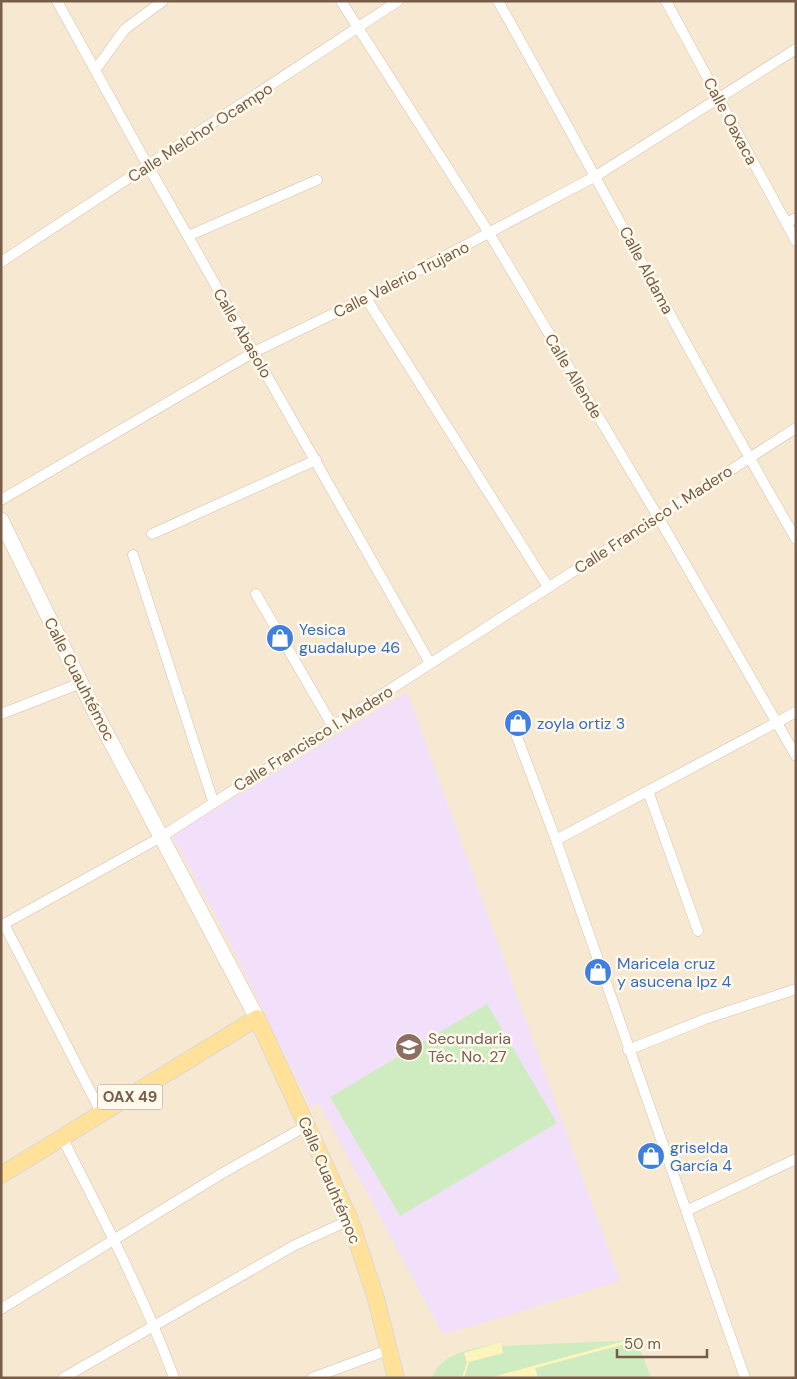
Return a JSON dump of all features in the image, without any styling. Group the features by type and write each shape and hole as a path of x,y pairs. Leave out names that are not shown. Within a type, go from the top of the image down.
{"main road":[{"name":"OAX 49","path":"1,1174 63,1139 257,1018"},
{"name":"Calle Cuauhtémoc","path":"257,1018 350,1220 376,1299 396,1378"}],"street":[{"name":"Calle Abasolo","path":"57,1 148,166 430,663"},
{"path":"96,69 125,29 163,1"},
{"name":"Calle Allende","path":"341,1 489,233 657,515 796,756"},
{"name":"Calle Melchor Ocampo","path":"3,257 148,166 398,1"},
{"name":"Calle Aldama","path":"498,1 596,176 748,457 796,539"},
{"name":"Calle Oaxaca","path":"666,1 796,241"},
{"name":"Calle Valerio Trujano","path":"1,500 254,352 366,298 596,176 796,49"},
{"path":"188,236 317,180"},
{"path":"786,223 796,218"},
{"path":"366,298 548,586"},
{"name":"Calle Francisco I. Madero","path":"102,1114 4,924 161,837 213,801 657,515 796,428"},
{"path":"152,534 316,460"},
{"name":"Calle Cuauhtémoc","path":"1,520 81,683 257,1018"},
{"path":"133,555 213,801"},
{"path":"256,594 332,725"},
{"path":"1,714 81,683"},
{"path":"556,840 796,712"},
{"path":"511,721 556,840 628,1050 745,1378"},
{"path":"648,791 698,930"},
{"path":"628,1050 705,1019 796,989"},
{"path":"1,1308 222,1174 308,1126"},
{"path":"63,1139 114,1241 154,1328 174,1378"},
{"path":"686,1211 796,1159"},
{"path":"63,1378 154,1328 295,1245 350,1220"},
{"path":"312,1378 388,1350"}],"shaded area":[{"path":"1,1 796,1 796,1378 1,1378"},
{"name":"Secundaria Téc. No. 27","path":"407,692 620,1281 443,1335 319,1103 311,1107 227,937 172,836"}],"green space":[{"path":"487,1004 557,1123 400,1216 330,1097"},
{"path":"637,1340 651,1378 432,1378 443,1362 451,1357 471,1349 501,1342 502,1346"}],"sand":[{"path":"625,1341 625,1344 535,1368 538,1378 489,1378"},
{"path":"501,1342 503,1353 469,1362 464,1378 462,1378 467,1362 464,1353"}],"place":[{"name":"Yesica guadalupe 46","path":"280,638"},
{"name":"zoyla ortiz 3","path":"518,723"},
{"name":"Maricela cruz y asucena lpz 4","path":"598,972"},
{"name":"Secundaria Téc. No. 27","path":"409,1047"},
{"name":"griselda García 4","path":"651,1156"}]}
